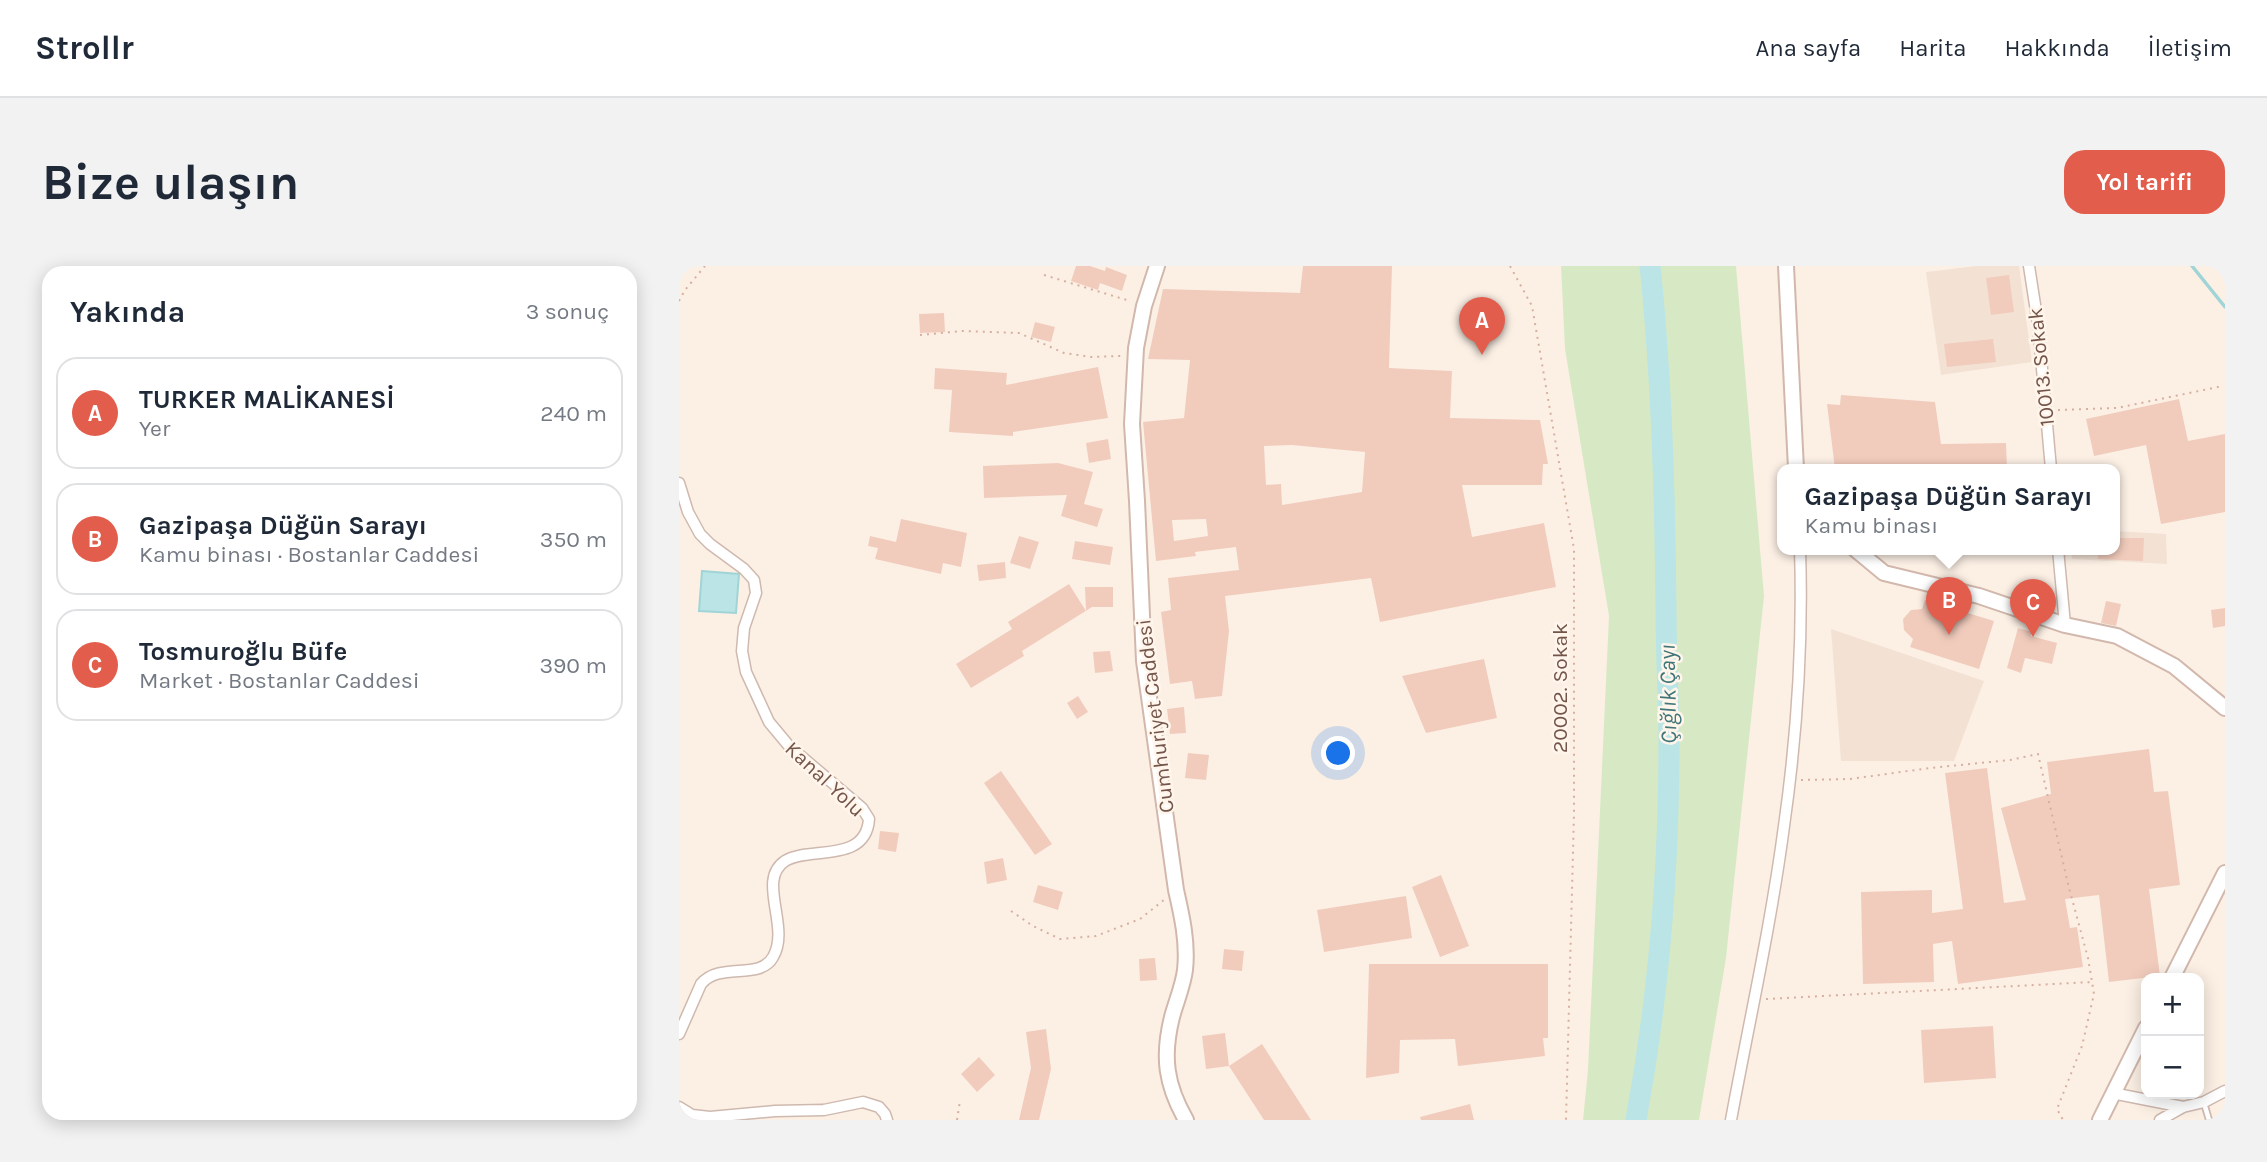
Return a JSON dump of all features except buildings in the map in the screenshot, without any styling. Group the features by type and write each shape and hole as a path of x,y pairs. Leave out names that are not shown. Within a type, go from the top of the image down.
{"street":[{"name":"Cumhuriyet Caddesi","path":"1157,266 1144,306 1136,356 1132,424 1144,661 1176,890 1184,927 1185,972 1171,1020 1166,1062 1171,1092 1186,1120"},
{"path":"1786,266 1796,464"},
{"name":"10013. Sokak","path":"2029,266 2038,324 2051,464"},
{"name":"Kanal Yolu","path":"679,483 688,512 700,534 754,580 757,593 746,617 742,651 751,684 769,722 789,746 862,808 869,819 865,832 846,849 793,858 780,866 772,881 779,932 773,958 762,968 720,972 706,978 679,1034"},
{"path":"1731,1120 1755,1000 1790,780 1799,659 1800,555"},
{"path":"1862,555 1884,573 1979,596 2065,625 2117,636 2173,666 2225,708"},
{"path":"2059,555 2065,625"},
{"path":"2175,973 2225,873"},
{"path":"2100,1120 2142,1036"},
{"path":"2160,1120 2182,1107 2204,1102 2225,1091"},
{"path":"2112,1093 2182,1107"},
{"path":"679,1107 692,1115 710,1117 824,1110 863,1102 879,1107 887,1120"}],"lane":[{"path":"2204,1102 2209,1120"}],"path":[{"path":"679,301 705,266"},
{"name":"20002. Sokak","path":"1510,266 1532,306 1574,549 1574,814 1566,1120"},
{"path":"1044,275 1144,306"},
{"path":"920,335 962,331 1019,333 1064,353 1091,357 1136,356"},
{"path":"2046,410 2117,408 2223,386"},
{"path":"1790,780 1850,779 2010,760 2038,754 2088,958 2094,994 2082,1046 2057,1109 2063,1120"},
{"path":"1011,911 1033,926 1060,939 1096,936 1140,919 1176,890"},
{"path":"1755,1000 2092,982"},
{"path":"957,1120 960,1101"}],"shaded area":[{"path":"1976,266 2019,266 2032,362 1941,375 1926,272"},
{"path":"2120,531 2166,534 2167,564 2072,559 2072,555 2120,555"},
{"path":"1831,629 1984,681 1954,761 1841,761"}],"green space":[{"path":"1561,266 1736,266 1764,596 1726,958 1699,1120 1583,1120 1588,1070 1609,616 1565,349"}],"water":[{"path":"702,571 739,574 736,613 699,611"}],"waterway":[{"name":"Çığlık Çayı","path":"1636,1120 1657,979 1669,789 1662,440 1650,266"},
{"path":"2192,266 2225,307"}],"place":[{"name":"TURKER MALİKANESİ","path":"1482,355"},
{"name":"Gazipaşa Düğün Sarayı","path":"1949,635"},
{"name":"Tosmuroğlu Büfe","path":"2033,637"}]}
